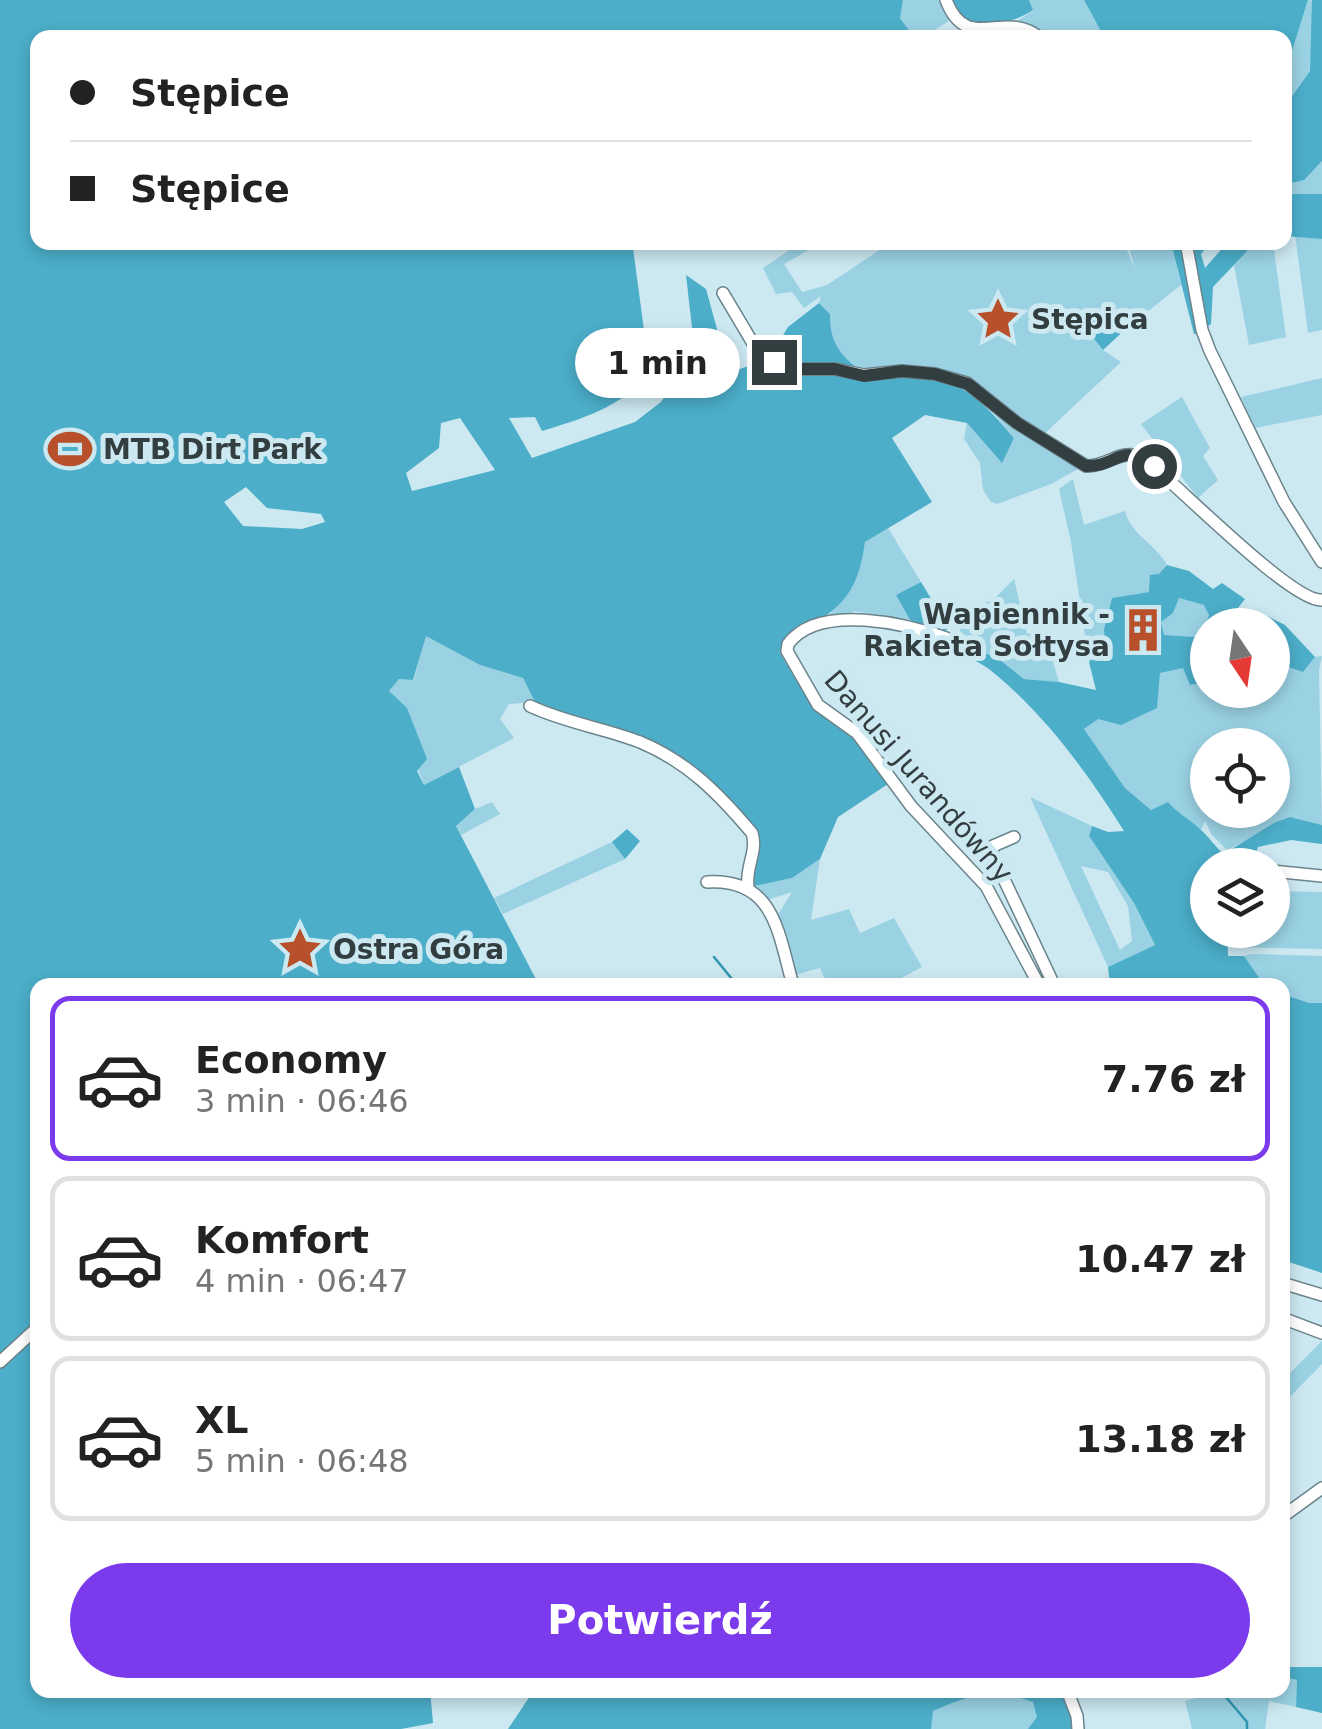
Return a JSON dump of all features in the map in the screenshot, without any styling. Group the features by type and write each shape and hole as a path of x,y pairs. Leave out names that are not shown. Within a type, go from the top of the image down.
{"street":[{"path":"946,0 952,16 962,25 1031,30"},
{"path":"1187,250 1202,330 1210,352 1284,502 1322,562"},
{"path":"723,293 761,357 790,369 835,369 864,376 902,371 935,374 976,388 1017,423 1086,466 1099,467 1124,454 1136,454 1278,578 1310,600 1322,600"},
{"name":"Danusi Jurandówny","path":"948,639 891,622 833,621 797,634 788,644 788,651 818,705 857,734 911,806 986,886 1035,978"},
{"path":"530,706 578,725 638,741 698,774 752,833 754,852 746,875 748,888"},
{"path":"1014,836 994,846 992,854 1051,978"},
{"path":"1290,873 1322,876"},
{"path":"707,882 748,888 761,899 774,922 791,978"},
{"path":"1290,1285 1322,1295"},
{"path":"1290,1321 1322,1334"},
{"path":"0,1362 30,1334"},
{"path":"1290,1511 1322,1488"},
{"path":"1070,1698 1078,1729"}],"shaded area":[{"path":"0,0 903,0 900,18 909,30 30,30 30,250 633,250 650,375 600,411 542,431 535,417 509,418 532,458 635,422 661,402 695,354 686,275 706,289 717,329 717,377 760,362 773,367 783,360 780,340 788,327 819,303 830,314 832,336 841,352 871,379 918,376 953,384 983,404 1014,438 1002,463 967,423 925,415 892,438 932,502 865,542 857,576 842,601 820,620 788,635 780,653 813,708 857,733 888,784 838,817 820,859 792,878 755,886 751,876 759,842 757,831 729,798 678,754 535,702 523,678 480,665 426,636 413,680 399,679 389,691 407,708 427,759 417,771 424,785 459,767 475,809 456,826 535,978 30,978 30,1698 431,1698 433,1723 401,1729 0,1729","holes":["460,418 495,470 412,491 406,473 439,448 441,423","246,487 267,508 321,514 325,522 302,529 243,526 224,502"]},
{"path":"903,0 941,0 949,21 934,30 909,30 900,18"},
{"path":"952,0 1029,0 1033,10 1008,21 981,23 962,19"},
{"path":"1029,0 1084,0 1100,30 1036,30 1017,21 1033,11"},
{"path":"1084,0 1308,0 1292,51 1292,30 1100,30"},
{"path":"1308,0 1314,1 1310,71 1292,96 1292,50"},
{"path":"1312,0 1322,0 1322,161 1304,180 1292,183 1292,96 1310,71"},
{"path":"1322,161 1322,194 1292,194 1292,178 1303,180"},
{"path":"1292,194 1322,194 1322,239 1292,237"},
{"path":"1295,234 1322,239 1322,330 1308,333"},
{"path":"790,250 809,250 784,264 802,292 827,285 880,250 1127,250 1135,269 1130,250 1173,250 1181,285 1128,327 1103,311 1086,329 1103,350 1121,362 1043,435 979,386 864,374 839,355 829,331 830,314 819,303 821,296 804,308 792,292 776,294 763,268"},
{"path":"1173,250 1181,250 1194,334"},
{"path":"1191,250 1204,250 1201,254 1205,268 1221,250 1248,250 1213,287 1211,324 1207,327"},
{"path":"1248,250 1274,250 1286,337 1249,345 1234,265"},
{"path":"1103,311 1128,327 1103,350 1086,329"},
{"path":"1322,378 1322,415 1255,428 1241,397"},
{"path":"1182,397 1210,448 1203,456 1218,480 1198,498 1141,424"},
{"path":"991,410 998,410 1076,463 1078,469 1051,484 997,504 991,502 983,490 980,463 964,439 967,423 1001,462 1014,438"},
{"path":"1073,479 1084,525 1125,511 1132,526 1167,565 1149,592 1112,598 1104,629 1105,648 1089,662 1059,489"},
{"path":"888,528 921,582 896,595 910,620 853,611 851,618 824,621 852,585 865,542"},
{"path":"1167,565 1189,571 1213,589 1222,583 1245,599 1238,608 1206,608 1179,598 1173,613 1161,622 1164,635 1190,637 1190,685 1183,668 1160,673 1157,708 1121,725 1098,719 1084,729 1125,788 1151,810 1168,802 1190,821 1190,828 1198,828 1218,848 1190,848 1190,948 1228,948 1228,956 1244,956 1259,978 1109,978 1108,967 1155,945 1134,903 1089,836 1092,826 1108,832 1124,831 1049,727 990,669 953,650 962,642 1000,660 1024,679 1096,690 1089,662 1105,648 1104,629 1112,598 1149,592 1150,575 1159,574"},
{"path":"1014,579 1027,634 1044,631 1059,682 1024,679 1000,660 962,642 956,612 993,600"},
{"path":"921,582 949,628 943,633 910,620 896,595"},
{"path":"1179,598 1206,608 1190,608 1190,637 1164,635 1160,621 1173,613"},
{"path":"1290,630 1315,657 1303,672 1290,668"},
{"path":"425,635 480,665 523,678 535,702 509,704 500,719 514,738 424,785 389,691 399,679 414,680"},
{"path":"1322,656 1322,825 1290,817 1290,728 1190,728 1190,823 1168,803 1151,810 1125,788 1084,729 1160,673 1184,667 1190,685 1190,708 1290,708 1290,668 1303,672 1315,657"},
{"path":"1030,797 1092,826 1089,836 1134,903 1155,945 1108,967","holes":["1081,866 1108,872 1128,906 1132,941 1120,950"]},
{"path":"492,802 500,814 461,835 456,826 475,809"},
{"path":"1290,817 1322,825 1322,844 1291,840 1258,848 1233,848 1266,828 1290,828"},
{"path":"1208,828 1269,828 1231,848 1225,848"},
{"path":"627,829 640,841 625,859 612,842"},
{"path":"612,842 625,859 503,914 494,898"},
{"path":"820,859 811,920 849,909 860,933 894,918 922,967 901,978 825,978 820,968 795,975 776,918 792,892 767,900 755,886 792,878"},
{"path":"1290,891 1322,892 1322,949 1276,948 1290,948"},
{"path":"1244,956 1322,956 1322,1023 1290,1027 1290,978 1255,978"},
{"path":"1290,997 1322,1003 1322,1273 1290,1262"},
{"path":"1322,1341 1322,1364 1290,1397 1290,1373"},
{"path":"1290,1667 1322,1667 1322,1713 1296,1707 1297,1680 1290,1678"},
{"path":"1290,1678 1297,1680 1296,1707 1269,1701 1265,1729 1192,1729 1185,1701 1290,1698"},
{"path":"529,1698 968,1698 933,1711 931,1729 508,1729"},
{"path":"964,1698 1064,1698 1073,1729 866,1729 873,1720"},
{"path":"1022,1698 1066,1698 1075,1729 1028,1729 1037,1717 1033,1702"}],"waterway":[{"path":"714,957 731,978"},
{"path":"1227,1698 1247,1722 1247,1729"}],"place":[{"name":"Stępica","path":"998,319"},
{"name":"MTB Dirt Park","path":"70,449"},
{"name":"Wapiennik - Rakieta Sołtysa","path":"1143,630"},
{"name":"Ostra Góra","path":"300,949"}],"route":[{"path":"774,362 790,369 835,369 864,376 902,371 935,374 976,388 1035,436 1086,466 1099,467 1117,456 1136,454 1154,466"}]}
